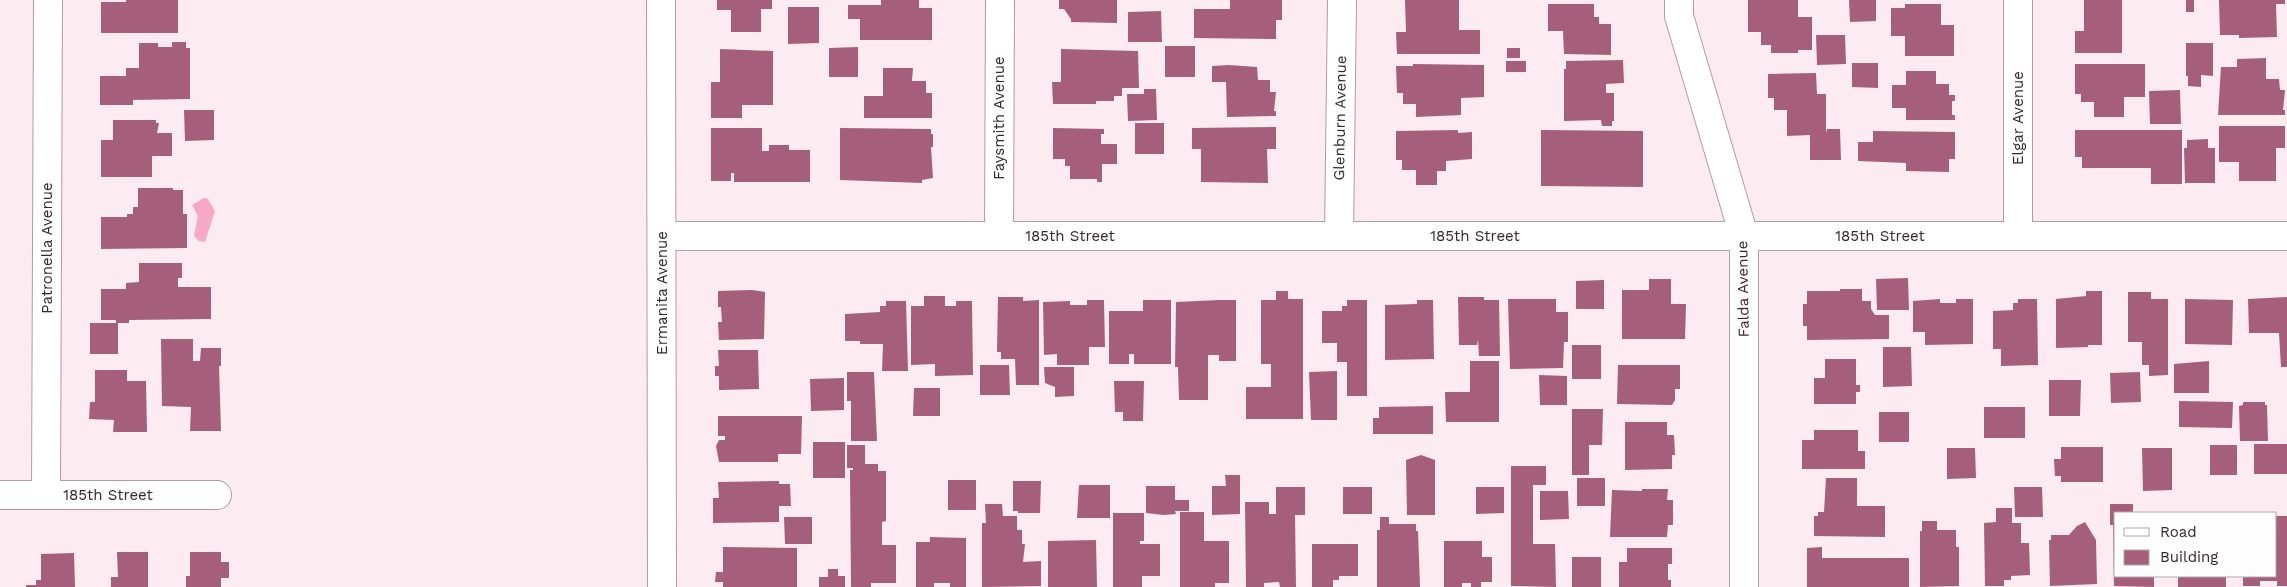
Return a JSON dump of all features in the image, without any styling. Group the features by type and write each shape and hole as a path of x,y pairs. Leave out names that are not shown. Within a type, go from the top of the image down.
{"street":[{"name":"Patronella Avenue","path":"46,495 48,0"},
{"name":"Ermanita Avenue","path":"661,0 662,587"},
{"name":"Faysmith Avenue","path":"999,236 1000,0"},
{"name":"Glenburn Avenue","path":"1339,236 1342,0"},
{"name":"Falda Avenue","path":"1679,0 1679,16 1744,236 1744,587"},
{"name":"Elgar Avenue","path":"2018,0 2018,236"},
{"name":"185th Street","path":"662,236 2287,236"},
{"name":"185th Street","path":"0,495 217,495"}],"shaded area":[{"path":"207,198 215,211 205,242 199,241 194,236 198,216 192,205"}],"building":[{"path":"126,0 178,0 178,33 101,33 101,2 126,2"},
{"path":"717,0 772,0 772,9 761,9 761,32 731,32 731,10 717,10"},
{"path":"881,0 919,0 919,8 932,8 932,40 860,40 860,19 848,19 848,5 881,5"},
{"path":"1059,0 1117,0 1117,23 1071,22 1064,9 1059,9"},
{"path":"1230,0 1282,0 1282,20 1276,20 1276,39 1194,38 1194,9 1230,9"},
{"path":"1405,0 1459,0 1459,30 1480,30 1480,54 1397,54 1396,32 1406,32"},
{"path":"1748,0 1798,0 1798,17 1812,17 1812,50 1798,50 1798,53 1771,53 1771,45 1761,45 1761,32 1748,32"},
{"path":"1849,0 1876,0 1876,21 1850,22"},
{"path":"2084,0 2122,0 2122,53 2075,53 2075,31 2084,31"},
{"path":"2186,0 2194,0 2194,12 2186,12"},
{"path":"2219,0 2285,0 2285,4 2276,4 2277,37 2239,38 2239,35 2220,35"},
{"path":"1548,4 1594,4 1594,17 1599,17 1599,24 1611,24 1611,55 1564,54 1563,31 1548,31"},
{"path":"1905,4 1941,4 1941,25 1954,25 1954,56 1905,56 1905,36 1891,36 1891,8 1905,8"},
{"path":"788,7 819,7 819,43 788,44"},
{"path":"1161,11 1162,42 1128,42 1128,12"},
{"path":"1816,35 1845,35 1846,64 1817,65"},
{"path":"172,42 186,42 186,48 190,48 190,99 133,100 133,105 100,105 100,76 126,76 126,68 139,68 139,43 158,43 158,47 172,47"},
{"path":"2186,43 2213,43 2213,76 2201,75 2201,87 2188,86 2188,76 2186,76"},
{"path":"1165,46 1195,46 1195,77 1165,77"},
{"path":"858,47 858,77 829,77 829,48"},
{"path":"1507,48 1520,48 1520,58 1507,58"},
{"path":"720,49 773,51 773,105 742,105 742,118 711,118 711,82 720,82"},
{"path":"1061,49 1138,51 1139,88 1122,88 1122,96 1114,96 1114,101 1096,101 1096,104 1053,104 1052,82 1061,82"},
{"path":"2266,58 2266,79 2279,79 2280,90 2285,90 2283,110 2285,110 2285,115 2218,115 2221,67 2237,67 2237,59"},
{"path":"1623,60 1624,83 1606,84 1606,93 1614,93 1614,121 1612,121 1612,126 1602,126 1601,120 1564,121 1564,69 1566,69 1566,61"},
{"path":"1506,61 1526,61 1526,72 1506,72"},
{"path":"1852,63 1878,63 1878,88 1852,87"},
{"path":"1413,64 1484,65 1484,97 1461,98 1461,115 1416,117 1416,104 1403,104 1403,93 1397,93 1396,66 1413,66"},
{"path":"2075,64 2145,64 2145,97 2124,97 2124,117 2094,117 2094,102 2081,102 2081,94 2075,94"},
{"path":"1212,66 1257,67 1258,80 1270,80 1270,92 1276,92 1274,111 1276,111 1276,116 1227,117 1226,82 1212,82"},
{"path":"883,68 913,68 912,81 926,81 926,93 932,93 932,118 864,118 864,96 883,96"},
{"path":"1906,71 1936,71 1936,84 1949,84 1949,95 1955,95 1955,101 1952,101 1952,115 1955,115 1955,120 1906,120 1906,108 1892,108 1892,85 1906,85"},
{"path":"1816,73 1817,94 1826,94 1826,133 1827,129 1840,129 1841,160 1810,160 1810,135 1787,136 1787,110 1774,110 1774,98 1768,98 1768,74"},
{"path":"1144,89 1156,89 1157,120 1128,121 1127,94 1144,94"},
{"path":"2180,90 2181,124 2150,124 2149,91"},
{"path":"184,110 214,110 214,140 185,141"},
{"path":"113,120 156,120 156,123 159,123 157,133 172,133 172,156 152,156 152,177 101,177 101,140 113,140"},
{"path":"1135,123 1164,123 1164,154 1135,154"},
{"path":"2219,126 2285,126 2285,148 2276,148 2276,181 2239,181 2239,162 2219,162"},
{"path":"1276,127 1276,149 1267,149 1268,183 1201,182 1201,149 1192,149 1192,128"},
{"path":"711,128 762,128 762,151 769,151 769,145 789,145 789,150 810,150 810,182 734,182 734,173 731,173 731,181 711,181"},
{"path":"840,128 931,129 931,134 933,134 933,147 931,147 933,178 922,180 922,183 840,180"},
{"path":"1053,128 1104,129 1104,134 1101,134 1101,144 1117,144 1117,164 1102,164 1102,182 1097,182 1097,179 1070,179 1070,166 1065,166 1065,159 1053,159"},
{"path":"1458,130 1458,133 1472,132 1472,159 1446,161 1446,171 1437,171 1437,185 1416,185 1416,170 1402,170 1402,160 1396,160 1396,131"},
{"path":"1541,130 1643,131 1643,187 1541,186"},
{"path":"2075,130 2182,130 2182,184 2151,184 2151,168 2082,168 2082,157 2075,157"},
{"path":"1873,131 1955,132 1955,159 1949,159 1949,172 1906,171 1906,163 1858,161 1858,142 1873,142"},
{"path":"2208,139 2208,148 2215,148 2215,183 2185,183 2184,148 2187,148 2187,140"},
{"path":"138,188 173,188 173,190 183,190 183,214 187,214 187,248 101,249 101,217 127,217 127,214 133,214 133,207 138,207"},
{"path":"139,263 182,263 182,278 178,278 178,287 211,287 211,319 129,320 129,323 116,323 116,320 101,320 101,289 126,289 126,283 139,282"},
{"path":"1908,278 1909,310 1877,310 1876,279"},
{"path":"1649,279 1671,279 1671,304 1686,304 1685,339 1622,339 1622,290 1649,290"},
{"path":"1604,280 1604,309 1576,309 1576,281"},
{"path":"1840,289 1862,289 1862,301 1871,301 1871,309 1875,315 1889,315 1889,339 1807,340 1807,326 1803,326 1803,304 1807,304 1807,291 1840,291"},
{"path":"752,290 765,292 764,339 719,340 718,322 722,322 721,307 718,307 718,291"},
{"path":"1276,291 1288,291 1288,299 1303,299 1303,419 1246,419 1246,387 1271,387 1271,364 1261,364 1261,300 1276,300"},
{"path":"2086,291 2102,291 2102,345 2056,348 2056,299 2086,296"},
{"path":"2128,292 2151,292 2151,299 2168,299 2168,375 2149,376 2149,365 2142,365 2142,342 2128,342"},
{"path":"924,296 945,296 945,306 956,306 956,301 972,301 973,375 935,376 935,364 911,365 911,306 924,306"},
{"path":"998,297 1023,297 1023,301 1039,300 1039,385 1016,385 1015,359 1001,359 1001,352 997,352"},
{"path":"1458,297 1484,297 1484,300 1499,300 1500,356 1479,356 1478,340 1477,345 1459,345"},
{"path":"2287,297 2287,367 2281,367 2279,333 2249,333 2248,299"},
{"path":"1508,299 1556,299 1556,312 1568,312 1568,342 1564,342 1563,368 1510,369"},
{"path":"1940,299 1940,303 1956,303 1956,299 1973,299 1973,344 1925,345 1925,332 1913,332 1913,301"},
{"path":"2018,299 2037,299 2038,365 2001,366 2001,349 1993,349 1993,311 2013,310 2013,303 2018,303"},
{"path":"2185,299 2233,300 2232,345 2185,344"},
{"path":"1087,300 1104,300 1105,347 1089,347 1089,365 1057,365 1057,354 1044,355 1043,302 1070,301 1070,305 1087,305"},
{"path":"1143,300 1171,300 1171,364 1134,364 1134,354 1129,354 1129,364 1109,364 1109,311 1143,311"},
{"path":"1236,300 1236,361 1219,361 1219,355 1208,355 1208,400 1179,400 1178,367 1175,367 1176,302"},
{"path":"1347,300 1367,300 1367,396 1347,396 1347,362 1337,362 1337,343 1322,343 1322,311 1342,311 1342,306 1347,306"},
{"path":"1417,300 1433,300 1434,359 1385,360 1385,305 1417,304"},
{"path":"886,301 906,301 908,371 882,371 883,344 860,344 860,341 845,341 845,314 880,312 880,306 886,306"},
{"path":"90,323 118,323 118,354 90,354"},
{"path":"161,339 193,339 193,361 200,361 201,348 221,348 221,366 219,366 221,431 190,431 191,407 162,406"},
{"path":"1572,345 1601,345 1601,379 1572,379"},
{"path":"1883,347 1911,347 1912,386 1883,387"},
{"path":"718,350 758,350 759,389 719,390 719,376 715,376 715,366 719,366"},
{"path":"1825,359 1856,359 1856,385 1860,385 1860,392 1856,392 1856,404 1814,404 1814,378 1825,378"},
{"path":"1470,361 1499,361 1499,422 1446,422 1445,392 1470,392"},
{"path":"2209,361 2209,393 2174,393 2174,364"},
{"path":"980,365 1009,365 1010,395 980,395"},
{"path":"1618,365 1680,365 1680,389 1675,389 1675,400 1672,405 1617,404"},
{"path":"1044,367 1074,367 1074,396 1055,397 1055,387 1045,383"},
{"path":"95,370 127,370 127,381 146,381 147,432 113,432 114,420 89,419 90,402 95,402"},
{"path":"1337,371 1337,420 1311,420 1309,372"},
{"path":"847,372 874,372 877,441 851,441 851,401 847,401"},
{"path":"2140,372 2141,402 2111,403 2110,373"},
{"path":"1539,375 1567,376 1567,405 1540,405"},
{"path":"844,378 844,410 811,411 810,379"},
{"path":"2049,380 2081,380 2080,416 2049,416"},
{"path":"1114,381 1144,381 1143,421 1123,421 1123,412 1115,412"},
{"path":"914,388 940,388 940,416 913,416"},
{"path":"2179,401 2233,402 2232,428 2179,427"},
{"path":"2243,402 2265,402 2265,405 2267,405 2268,441 2240,441 2239,406 2243,405"},
{"path":"1433,406 1433,434 1373,434 1373,418 1379,418 1379,407"},
{"path":"1984,407 2025,407 2025,438 1984,438"},
{"path":"1572,409 1603,409 1602,445 1589,445 1589,475 1572,475"},
{"path":"1879,412 1909,412 1909,442 1879,442"},
{"path":"718,416 802,416 801,454 778,454 778,462 719,462 716,446 719,440 725,440 725,436 718,436"},
{"path":"1625,422 1667,422 1667,435 1674,435 1675,455 1672,455 1672,469 1625,470"},
{"path":"1814,430 1858,430 1858,451 1865,451 1865,469 1802,469 1802,440 1814,440"},
{"path":"813,442 845,442 845,478 813,478"},
{"path":"2254,444 2287,444 2287,474 2254,474"},
{"path":"847,445 865,445 865,464 878,464 878,471 886,471 886,521 882,522 882,545 896,545 896,583 871,583 871,587 851,587 850,470 853,470 853,468 847,468"},
{"path":"2210,445 2237,445 2237,475 2210,475"},
{"path":"2061,447 2103,447 2103,482 2061,482 2061,476 2055,476 2054,459 2061,459"},
{"path":"1947,448 1975,448 1976,478 1947,479"},
{"path":"2142,448 2172,448 2172,490 2143,491"},
{"path":"1421,455 1435,460 1435,515 1407,515 1406,460"},
{"path":"1511,466 1546,466 1546,485 1533,485 1533,544 1555,544 1556,587 1511,586"},
{"path":"1225,475 1240,475 1240,514 1212,515 1212,486 1226,486"},
{"path":"1577,478 1605,478 1605,506 1577,506"},
{"path":"1826,478 1857,478 1857,506 1885,506 1885,537 1814,536 1814,516 1818,516 1818,512 1824,512"},
{"path":"948,480 976,480 976,510 948,510"},
{"path":"779,481 779,484 790,484 791,506 779,506 779,522 713,523 713,498 719,498 718,482"},
{"path":"1013,481 1041,481 1040,513 1018,513 1018,511 1013,511"},
{"path":"1079,485 1110,485 1110,518 1077,518"},
{"path":"1146,486 1175,486 1175,500 1189,500 1189,511 1175,511 1176,514 1164,515 1146,513"},
{"path":"1276,487 1305,487 1305,515 1295,515 1296,587 1280,587 1279,582 1264,583 1264,587 1246,587 1245,502 1269,502 1269,514 1276,514"},
{"path":"1343,487 1372,487 1372,514 1343,514"},
{"path":"1476,487 1504,487 1504,513 1476,514"},
{"path":"2014,487 2042,487 2043,517 2015,517"},
{"path":"1642,489 1668,489 1667,500 1673,500 1673,525 1668,525 1667,537 1610,537 1612,490 1642,491"},
{"path":"1540,491 1568,491 1569,519 1540,520"},
{"path":"985,504 1002,504 1003,516 1017,516 1017,530 1022,530 1022,544 1025,544 1023,562 1041,561 1041,586 982,587 982,523 986,523"},
{"path":"2110,504 2133,504 2133,512 2114,512 2114,577 2154,577 2154,587 2114,586 2113,525 2110,525"},
{"path":"1996,508 2012,508 2012,523 2021,523 2021,543 2029,543 2030,575 2011,576 2011,580 2004,580 2004,586 1985,586 1984,523 1996,522"},
{"path":"1180,512 1204,512 1204,541 1229,541 1229,583 1215,583 1215,587 1180,587"},
{"path":"1113,513 1144,513 1144,541 1140,541 1140,544 1160,544 1160,576 1142,576 1142,587 1113,587"},
{"path":"2277,516 2287,516 2287,586 2277,586 2277,581 2260,581 2260,586 2243,586 2243,577 2277,577"},
{"path":"784,517 812,517 812,544 785,544"},
{"path":"1380,517 1389,517 1389,524 1416,524 1416,531 1418,531 1420,587 1377,587 1377,530 1380,530"},
{"path":"1922,521 1937,521 1937,530 1956,530 1956,547 1959,547 1959,586 1920,587 1920,531 1922,531"},
{"path":"2085,522 2096,540 2097,584 2050,586 2049,540 2051,540 2051,535 2069,535 2077,526"},
{"path":"930,537 966,538 966,587 950,587 950,583 934,583 934,587 916,587 916,542 930,542"},
{"path":"1096,540 1097,587 1048,587 1048,541"},
{"path":"1444,541 1482,541 1482,557 1492,557 1492,582 1481,582 1481,587 1471,587 1471,583 1462,583 1462,587 1444,587"},
{"path":"1312,544 1358,544 1358,576 1339,576 1339,580 1333,580 1333,587 1312,587"},
{"path":"723,547 797,548 797,587 723,587 723,582 715,582 716,572 723,572"},
{"path":"1822,547 1822,558 1909,558 1909,587 1807,587 1807,548"},
{"path":"1627,548 1672,548 1672,564 1668,564 1668,580 1671,580 1671,587 1619,587 1619,562 1627,562"},
{"path":"117,552 148,552 148,587 111,587 111,577 118,577"},
{"path":"190,552 221,552 221,562 229,562 229,578 221,578 221,587 186,587 186,576 190,576"},
{"path":"74,553 75,587 26,587 26,585 36,585 36,580 41,580 41,554"},
{"path":"1572,557 1601,557 1601,587 1572,587"},
{"path":"828,569 838,569 838,576 845,576 845,587 819,587 819,577 828,577"},
{"path":"2178,577 2226,577 2226,587 2178,587"}]}
